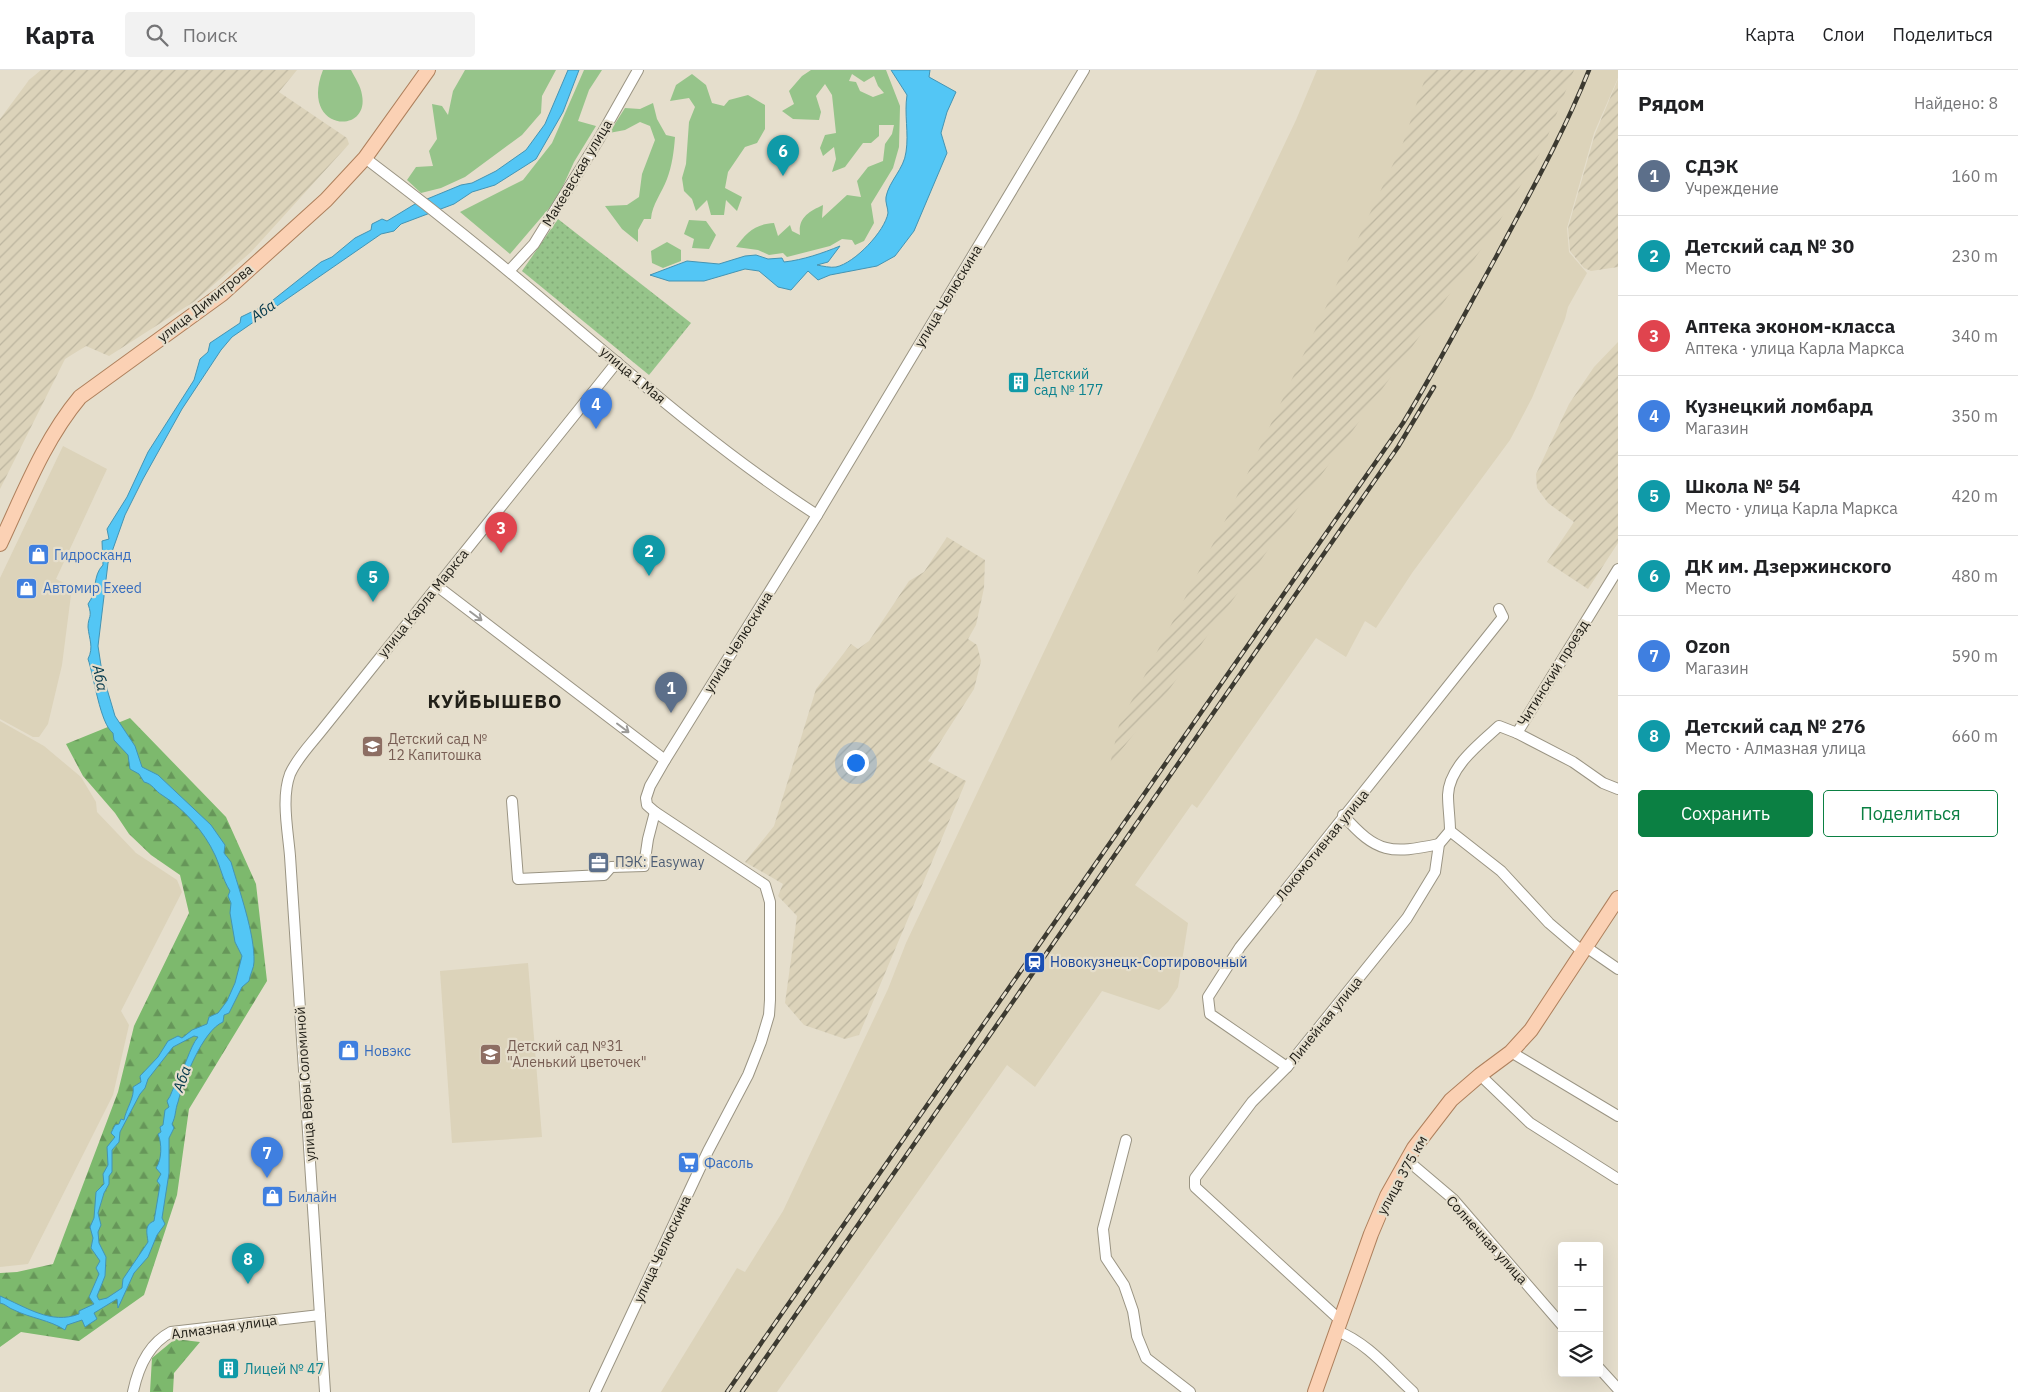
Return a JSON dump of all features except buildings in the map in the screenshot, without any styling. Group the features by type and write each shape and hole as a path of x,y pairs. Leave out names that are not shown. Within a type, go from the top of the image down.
{"main road":[{"name":"улица Димитрова","path":"0,544 43,451 66,414 80,397 222,294 326,200 365,158 428,70"},
{"name":"улица 375 км","path":"1315,1392 1377,1219 1407,1160 1438,1115 1480,1075 1511,1052 1531,1030 1618,898"}],"street":[{"name":"Макеевская улица","path":"509,271 534,244 638,70"},
{"name":"улица Челюскина","path":"595,1392 708,1151 748,1075 769,1015 770,902 764,885 655,812 646,805 646,798 665,760 817,515 1084,70"},
{"name":"улица 1 Мая","path":"365,158 455,227 617,362 768,484 817,515"},
{"name":"улица Карла Маркса","path":"289,776 301,756 617,362"},
{"name":"Читинский проезд","path":"1450,831 1448,793 1455,772 1477,746 1499,726 1517,733 1618,569"},
{"path":"437,586 665,760"},
{"name":"Локомотивная улица","path":"1287,1066 1210,1014 1208,997 1240,947 1343,815 1364,793 1430,705 1503,617 1499,609"},
{"path":"1517,733 1573,762 1602,783 1618,789"},
{"name":"улица Веры Соломиной","path":"289,776 286,794 326,1392"},
{"path":"512,801 518,879 604,875 611,868 644,866 655,812"},
{"path":"1343,815 1355,829 1389,850 1403,852 1439,844 1450,831 1500,871 1549,923 1585,949 1618,969"},
{"name":"Линейная улица","path":"1338,1326 1194,1185 1195,1178 1252,1102 1287,1066 1407,918 1435,872 1439,844"},
{"path":"1511,1052 1618,1116"},
{"path":"1480,1075 1530,1123 1618,1179"},
{"path":"1126,1140 1103,1229 1106,1258 1124,1285 1133,1311 1137,1336 1146,1358 1190,1392"},
{"name":"Солнечная улица","path":"1407,1160 1453,1199 1558,1320"},
{"name":"Алмазная улица","path":"133,1392 141,1364 152,1347 162,1337 171,1332 320,1315"},
{"path":"1338,1326 1368,1349 1413,1392"},
{"path":"1603,1372 1618,1389"}],"shaded area":[{"path":"41,70 297,70 279,92 347,138 349,144 251,252 195,301 109,356 86,346 65,359 0,489 0,119 29,80"},
{"path":"1317,70 1618,70 1618,78 1594,133 1567,228 1569,252 1587,273 1568,307 1565,319 1532,398 1510,440 1412,573 1376,628 1365,621 1346,657 1316,638 1197,808 1192,804 1135,885 1188,923 1178,987 1168,1002 1159,1010 1102,991 1035,1087 1007,1065 777,1392 661,1392 737,1268 745,1272 783,1211 888,989 906,943 1296,120"},
{"path":"1428,70 1574,70 1543,148 1490,237 1166,694 1110,764 1119,725 1228,515 1403,143"},
{"path":"1618,79 1618,267 1591,271 1584,268 1570,251 1568,228 1595,134"},
{"path":"1618,342 1618,543 1588,589 1547,562 1574,522 1548,503 1537,488 1536,474 1569,404 1594,367"},
{"path":"63,446 107,469 56,579 72,587 62,665 48,724 39,737 33,737 0,719 0,578"},
{"path":"947,537 985,560 984,588 976,625 968,639 977,645 981,661 974,689 928,761 966,781 859,1035 845,1039 804,1025 785,1003 797,916 778,896 783,884 745,862 774,826 816,689 851,644 858,649 869,641 909,581 924,572"},
{"path":"0,721 44,746 81,777 96,802 97,812 136,853 177,880 182,892 121,1011 129,1025 113,1095 28,1264 0,1267"},
{"name":"Детский сад №31 \"Аленький цветочек\"","path":"528,963 542,1137 452,1143 440,971"}],"green space":[{"path":"323,70 351,70 362,95 362,108 356,117 347,121 336,121 327,116 320,105 318,90"},
{"path":"465,70 556,70 542,96 541,113 522,135 465,177 441,188 421,193 407,180 416,167 433,166 429,151 437,139 432,104 442,106 448,115 453,91"},
{"path":"584,70 602,70 589,90 578,121 596,126 574,162 557,199 510,254 460,212 523,180 552,143"},
{"path":"811,70 886,70 900,106 899,147 893,168 871,204 874,223 864,241 855,245 852,240 842,239 830,246 787,257 783,253 769,255 758,250 736,247 743,237 761,225 774,223 778,236 790,225 792,231 800,235 802,220 813,210 823,205 822,218 847,195 861,197 857,181 868,167 883,161 885,144 892,134 894,125 879,125 879,136 871,143 863,143 845,167 832,172 836,159 834,147 823,156 820,148 825,135 836,133 832,95 825,84 816,96 821,112 819,120 793,119 782,111 794,104 789,91 802,76","holes":["852,74 864,82 874,76 878,86 884,93 873,97 860,91 856,82 849,81"]},
{"path":"692,74 706,85 712,103 724,106 729,100 748,95 765,105 765,129 757,143 745,147 728,172 725,188 742,197 737,211 726,200 724,215 711,215 707,200 696,211 692,199 684,191 682,178 686,164 689,122 695,107 689,98 670,101 676,85"},
{"path":"653,103 657,119 666,135 675,137 674,148 667,179 655,203 651,219 644,219 638,230 638,242 622,229 605,206 627,205 639,197 642,174 655,140 650,126 640,122 625,130 609,133 625,108 640,109"},
{"path":"558,219 691,323 649,375 522,271"},
{"path":"689,220 706,221 716,235 709,249 692,248 694,239 684,234"},
{"path":"667,242 681,250 681,261 663,268 652,263 651,251"},
{"path":"130,718 226,817 256,884 267,981 189,1109 177,1195 144,1295 79,1341 21,1332 0,1347 0,1273 17,1272 53,1264 118,1092 134,1026 189,913 180,875 151,855 129,834 115,813 83,776 66,744"},
{"path":"175,1339 200,1342 174,1373 173,1392 150,1392 152,1358"}],"water":[{"name":"Аба","path":"568,70 579,70 563,112 536,159 495,185 472,192 454,204 401,224 394,231 381,234 232,337 221,350 182,409 125,515 108,563 98,646 102,672 115,716 135,746 142,767 158,775 211,825 225,845 224,853 231,862 249,925 254,951 254,964 249,981 242,987 229,1013 224,1015 223,1022 208,1035 201,1045 184,1082 172,1124 174,1128 169,1138 169,1173 162,1218 165,1224 157,1235 148,1257 134,1273 118,1308 117,1299 94,1313 97,1319 85,1327 82,1320 67,1325 65,1330 12,1309 0,1303 0,1296 39,1313 58,1317 69,1317 79,1314 79,1311 94,1304 89,1297 99,1274 96,1268 100,1261 91,1248 93,1238 90,1227 94,1218 96,1192 104,1184 103,1174 108,1165 107,1147 115,1137 111,1133 121,1119 124,1120 133,1095 133,1087 141,1082 140,1076 158,1057 168,1041 178,1036 182,1038 192,1030 207,1024 209,1017 218,1013 227,1001 235,983 242,956 235,942 230,913 231,903 228,896 230,891 210,846 186,814 152,786 144,782 139,774 130,769 128,755 114,740 113,733 104,720 88,659 91,647 88,627 90,612 88,604 93,594 97,574 103,565 102,541 109,539 107,529 127,497 148,452 194,380 200,359 208,352 210,343 240,323 241,317 268,304 321,262 332,257 355,238 371,230 372,224 382,219 387,221 415,204 461,185 472,183 496,171 526,150 545,124","holes":["194,1036 198,1037 167,1101 169,1107 165,1110 163,1125 160,1127 161,1132 158,1134 161,1151 156,1168 161,1174 157,1181 160,1185 154,1221 147,1230 148,1242 123,1279 122,1288 107,1298 99,1300 97,1296 105,1276 106,1257 99,1243 98,1232 101,1225 98,1213 109,1184 109,1176 112,1172 112,1150 119,1142 120,1132 145,1088 148,1079 173,1047"]},
{"path":"891,70 930,70 929,77 956,92 947,112 941,133 947,153 914,231 895,256 877,266 830,275 818,280 808,271 791,290 778,287 759,271 745,269 704,281 669,281 650,275 687,261 719,264 745,256 756,255 768,259 782,258 784,262 813,256 840,246 828,262 817,265 834,267 844,264 860,253 875,237 886,220 888,213 886,199 888,191 905,158 907,95"}],"railway":[{"path":"727,1392 1403,423 1533,188 1568,118 1589,70"},
{"path":"742,1392 1398,447 1434,387"}],"place":[{"name":"ДК им. Дзержинского","path":"783,176"},
{"name":"Детский сад № 177","path":"1018,382"},
{"name":"Кузнецкий ломбард","path":"596,429"},
{"name":"Аптека эконом-класса","path":"501,553"},
{"name":"Гидросканд","path":"38,555"},
{"name":"Детский сад № 30","path":"649,576"},
{"name":"Автомир Exeed","path":"27,588"},
{"name":"Школа № 54","path":"373,602"},
{"name":"СДЭК","path":"671,713"},
{"name":"Детский сад № 12 Капитошка","path":"372,747"},
{"name":"ПЭК: Easyway","path":"599,862"},
{"name":"Новокузнецк-Сортировочный","path":"1034,962"},
{"name":"Новэкс","path":"348,1051"},
{"name":"Детский сад №31 \"Аленький цветочек\"","path":"491,1054"},
{"name":"Фасоль","path":"688,1163"},
{"name":"Ozon","path":"267,1178"},
{"name":"Билайн","path":"272,1197"},
{"name":"Детский сад № 276","path":"248,1284"},
{"name":"Лицей № 47","path":"228,1369"}],"district":[{"name":"КУЙБЫШЕВО","path":"495,701"}]}
